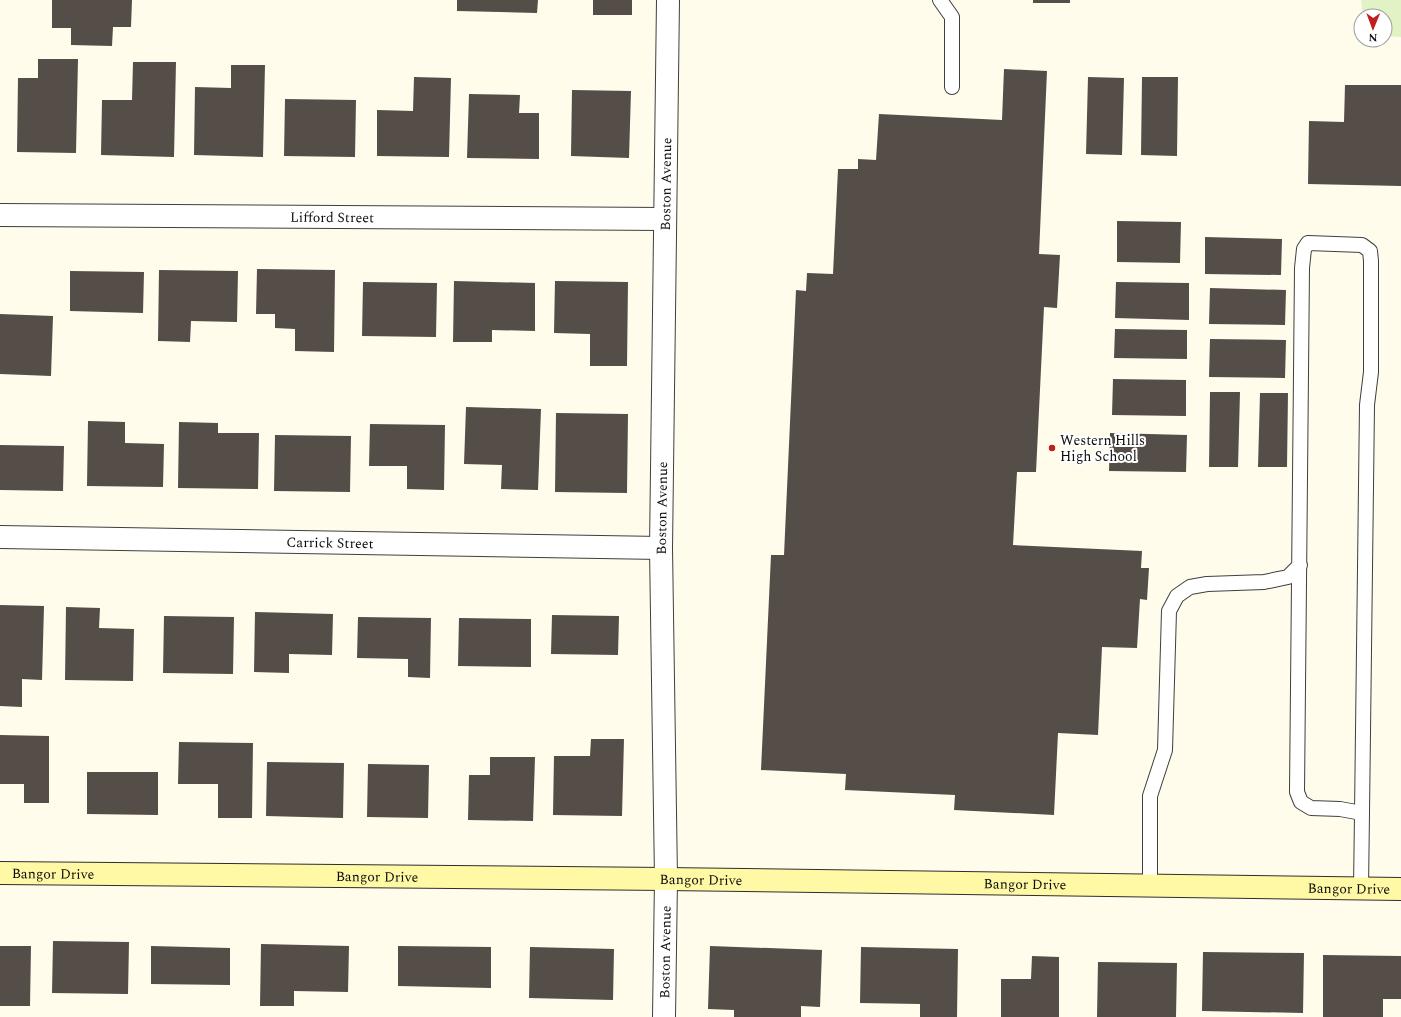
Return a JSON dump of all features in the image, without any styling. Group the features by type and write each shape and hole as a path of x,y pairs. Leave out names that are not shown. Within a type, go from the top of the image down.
{"street":[{"name":"Boston Avenue","path":"664,1017 666,879 661,548 664,219 668,0"},
{"name":"Lifford Street","path":"0,215 664,219"},
{"name":"Carrick Street","path":"0,536 661,548"},
{"name":"Bangor Drive","path":"0,873 666,879 1401,889"}],"lane":[{"path":"940,0 952,17 952,87"},
{"path":"1361,888 1362,813 1367,405 1371,372 1370,250 1362,245 1308,243 1304,249 1302,268 1297,792 1301,802 1311,808 1340,809 1362,813"},
{"path":"1150,886 1150,796 1165,750 1169,611 1177,596 1190,586 1264,582 1288,577 1300,565"}],"green space":[{"path":"1361,0 1401,0 1401,37 1393,36 1393,8 1362,8"}],"building":[{"path":"52,0 132,0 131,27 113,27 112,46 71,45 71,28 52,28"},
{"path":"457,0 538,0 537,13 457,11"},
{"path":"593,0 632,0 632,15 593,15"},
{"path":"1033,0 1070,0 1070,3 1033,3"},
{"path":"38,59 78,59 76,153 17,152 18,78 38,78"},
{"path":"133,62 176,62 174,157 101,155 102,100 132,100"},
{"path":"231,65 265,65 263,157 194,155 195,87 231,88"},
{"path":"1004,69 1047,71 1039,254 1060,255 1057,308 1044,307 1036,472 1017,472 1013,545 1142,551 1141,568 1149,568 1147,600 1140,599 1137,648 1102,647 1098,735 1058,733 1054,815 954,810 955,795 845,790 846,774 761,770 771,555 784,555 796,290 806,291 807,273 833,274 838,169 858,169 858,159 876,160 879,114 1002,120"},
{"path":"414,77 451,78 449,157 377,156 377,110 413,111"},
{"path":"1088,77 1124,78 1122,155 1086,154"},
{"path":"1142,77 1178,77 1177,156 1141,155"},
{"path":"1345,85 1401,85 1401,186 1308,184 1309,121 1344,122"},
{"path":"572,90 631,91 629,158 571,156"},
{"path":"469,94 520,95 519,113 539,113 539,159 467,158"},
{"path":"285,99 356,100 355,157 284,156"},
{"path":"1117,221 1181,222 1180,263 1117,262"},
{"path":"1205,237 1282,239 1281,275 1205,274"},
{"path":"257,269 335,270 334,352 295,351 295,329 275,328 275,314 256,314"},
{"path":"159,270 238,271 237,322 191,321 190,342 158,341"},
{"path":"70,271 144,272 143,313 70,311"},
{"path":"454,281 535,283 535,331 492,330 492,342 453,342"},
{"path":"555,281 628,282 627,366 590,366 590,334 554,333"},
{"path":"363,282 437,283 436,337 362,336"},
{"path":"1116,282 1189,283 1189,320 1115,318"},
{"path":"1210,288 1286,290 1285,325 1209,324"},
{"path":"0,314 53,316 51,376 0,374"},
{"path":"1115,329 1187,330 1187,359 1114,358"},
{"path":"1210,339 1286,340 1285,378 1209,377"},
{"path":"1113,379 1186,380 1186,416 1112,415"},
{"path":"1210,392 1240,392 1238,467 1209,467"},
{"path":"1260,393 1288,393 1287,467 1258,467"},
{"path":"466,407 541,409 538,490 501,489 502,465 464,464"},
{"path":"556,413 628,414 627,493 555,492"},
{"path":"88,421 125,422 125,443 164,444 163,487 87,486"},
{"path":"179,422 218,423 218,433 259,433 258,489 178,488"},
{"path":"370,424 445,425 444,490 407,489 407,466 369,466"},
{"path":"1110,433 1187,435 1186,472 1109,471"},
{"path":"275,435 351,436 350,492 274,491"},
{"path":"0,445 64,446 63,491 0,490"},
{"path":"0,605 44,606 42,680 22,679 22,707 0,706"},
{"path":"66,607 100,608 99,628 134,629 133,681 65,680"},
{"path":"255,612 333,614 332,655 289,654 289,673 254,672"},
{"path":"552,615 619,616 618,655 551,654"},
{"path":"164,616 234,617 233,674 163,673"},
{"path":"358,617 431,618 430,678 408,677 408,659 357,658"},
{"path":"459,618 531,619 531,667 458,666"},
{"path":"0,735 49,736 49,803 24,803 24,784 0,784"},
{"path":"591,739 624,739 622,816 553,815 554,756 590,756"},
{"path":"179,742 253,743 252,818 218,818 218,784 178,784"},
{"path":"490,757 535,757 533,821 468,820 469,775 490,775"},
{"path":"267,762 344,763 343,818 266,816"},
{"path":"368,764 429,765 428,818 367,817"},
{"path":"87,772 158,772 158,815 87,814"},
{"path":"53,941 129,942 128,994 52,993"},
{"path":"261,944 349,946 348,992 294,991 294,1006 260,1006"},
{"path":"0,946 31,946 30,1006 0,1006"},
{"path":"151,946 230,948 230,985 151,984"},
{"path":"398,946 491,947 491,988 398,986"},
{"path":"710,946 822,950 820,1007 801,1006 801,1017 734,1017 734,1010 708,1009"},
{"path":"530,947 614,949 613,1000 529,998"},
{"path":"861,947 958,949 957,1017 920,1017 920,1004 860,1003"},
{"path":"1203,952 1304,953 1303,1013 1202,1011"},
{"path":"1323,955 1401,956 1401,999 1383,999 1383,1017 1323,1017"},
{"path":"1032,956 1059,957 1059,1017 1001,1017 1001,979 1031,979"},
{"path":"1098,962 1177,963 1176,1017 1097,1017"}],"place":[{"name":"Western Hills High School","path":"1052,448"}]}
